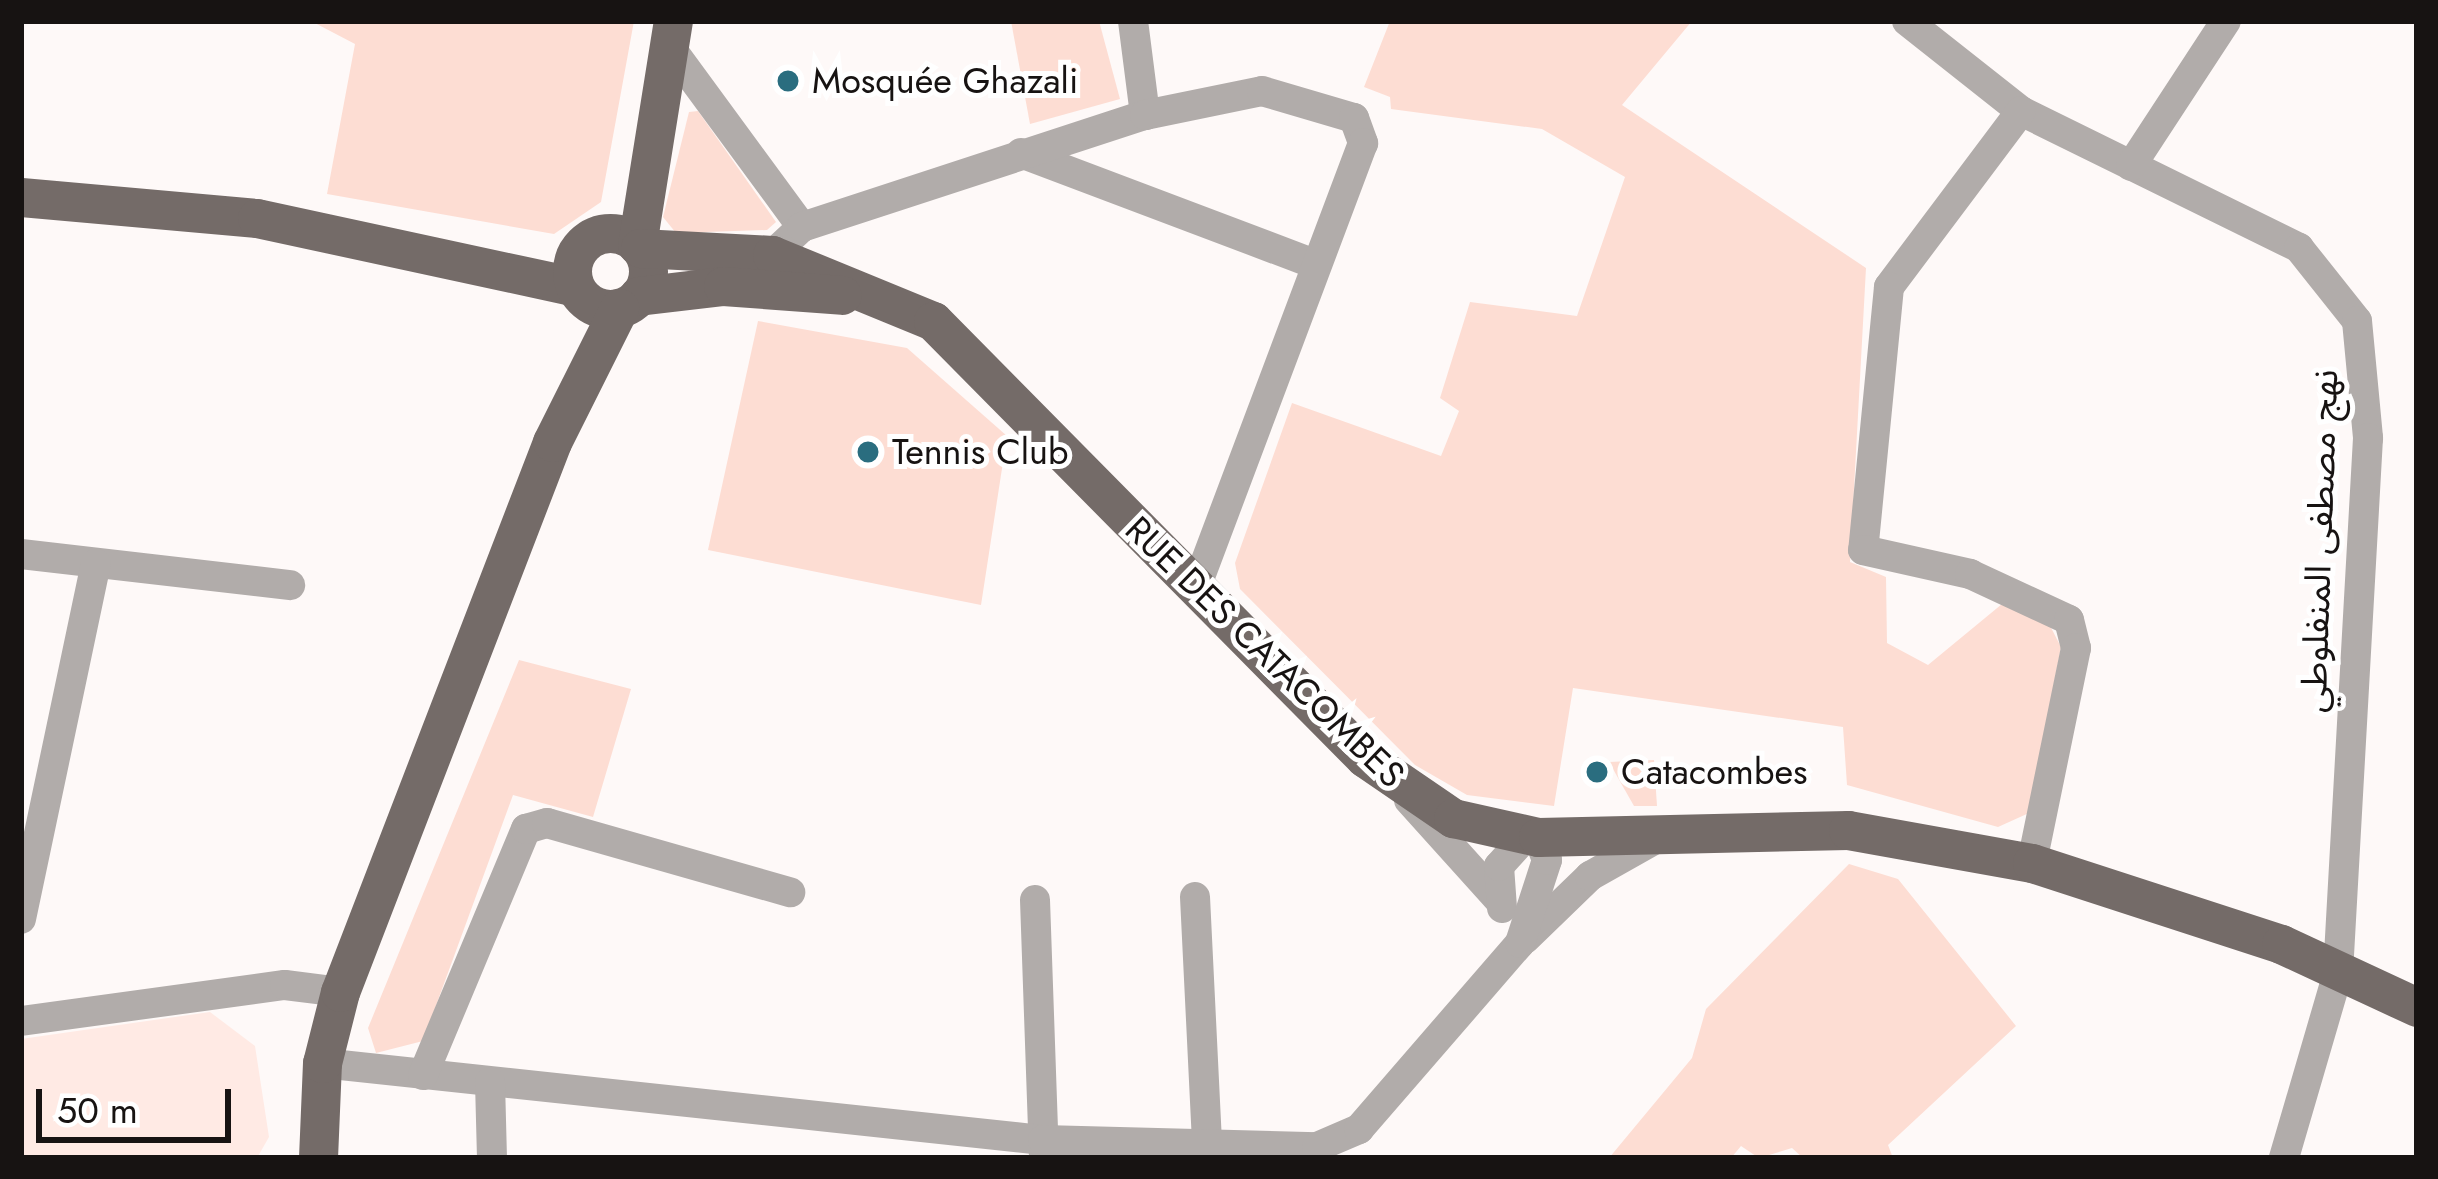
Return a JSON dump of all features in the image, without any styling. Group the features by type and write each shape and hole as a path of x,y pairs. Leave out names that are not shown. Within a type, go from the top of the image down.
{"main road":[{"path":"318,1158 322,1063 340,992 604,298 616,243 660,113 673,36"},
{"path":"21,196 149,200 460,258 604,298 771,272"},
{"path":"604,298 616,243"},
{"path":"460,258 616,243 771,272"},
{"name":"RUE DES CATACOMBES","path":"771,272 884,298 946,332 1393,782 1454,818 1532,837 1848,830 2032,863 2417,986"},
{"name":"RUE DES CATACOMBES","path":"2338,964 2417,1006"}],"street":[{"path":"1133,21 1145,116"},
{"name":"نهج مصطفى المنفلوطي","path":"1907,21 2021,112 2299,248 2357,321 2368,438 2338,964 2284,1158"},
{"path":"2131,166 2226,21"},
{"path":"673,36 802,227"},
{"path":"771,272 802,227 1145,116 1262,91 1354,118 1363,142 1196,586"},
{"path":"2021,112 1889,287 1863,550 1970,574 2069,620 2076,649 2032,863"},
{"path":"1021,154 1317,265"},
{"path":"21,554 290,585"},
{"path":"21,919 96,564"},
{"path":"1393,782 1501,902"},
{"path":"423,1075 526,829 547,824 790,892"},
{"path":"322,1063 1044,1149 1207,1144 1291,1152 1359,1129 1515,949 1590,876 1659,836"},
{"path":"1532,837 1547,860 1515,949 1501,902 1499,866 1532,837"},
{"path":"1195,898 1207,1144"},
{"path":"1034,900 1044,1149"},
{"path":"21,1022 285,985 340,992"},
{"path":"490,1082 491,1158"}],"shaded area":[{"path":"311,21 634,21 601,202 554,234 327,194 355,44"},
{"path":"1011,21 1099,21 1120,99 1030,124"},
{"path":"1390,21 1692,21 1622,105 1866,268 1850,562 1886,577 1887,643 1928,665 2002,604 2046,618 2061,647 2029,813 1998,827 1847,785 1843,727 1573,688 1554,806 1467,795 1415,765 1240,589 1235,563 1292,403 1441,456 1459,411 1440,398 1470,302 1577,316 1625,177 1542,129 1391,109 1390,97 1364,87"},
{"path":"698,111 776,222 767,230 676,233 663,217 689,112"},
{"name":"Tennis Club","path":"758,321 907,348 1007,436 981,605 708,550"},
{"path":"519,660 631,689 593,817 513,795 423,1041 376,1053 368,1028"},
{"path":"1654,760 1657,806 1634,806 1609,762"},
{"path":"1849,864 1898,879 2016,1026 1888,1145 1893,1158 1803,1158 1792,1148 1759,1158 1741,1146 1731,1158 1609,1158 1692,1058 1706,1009"},
{"path":"210,1012 255,1046 269,1137 257,1158 21,1158 21,1039"}],"place":[{"name":"Mosquée Ghazali","path":"788,81"},
{"name":"Tennis Club","path":"868,452"},
{"name":"Catacombes","path":"1597,772"}]}
